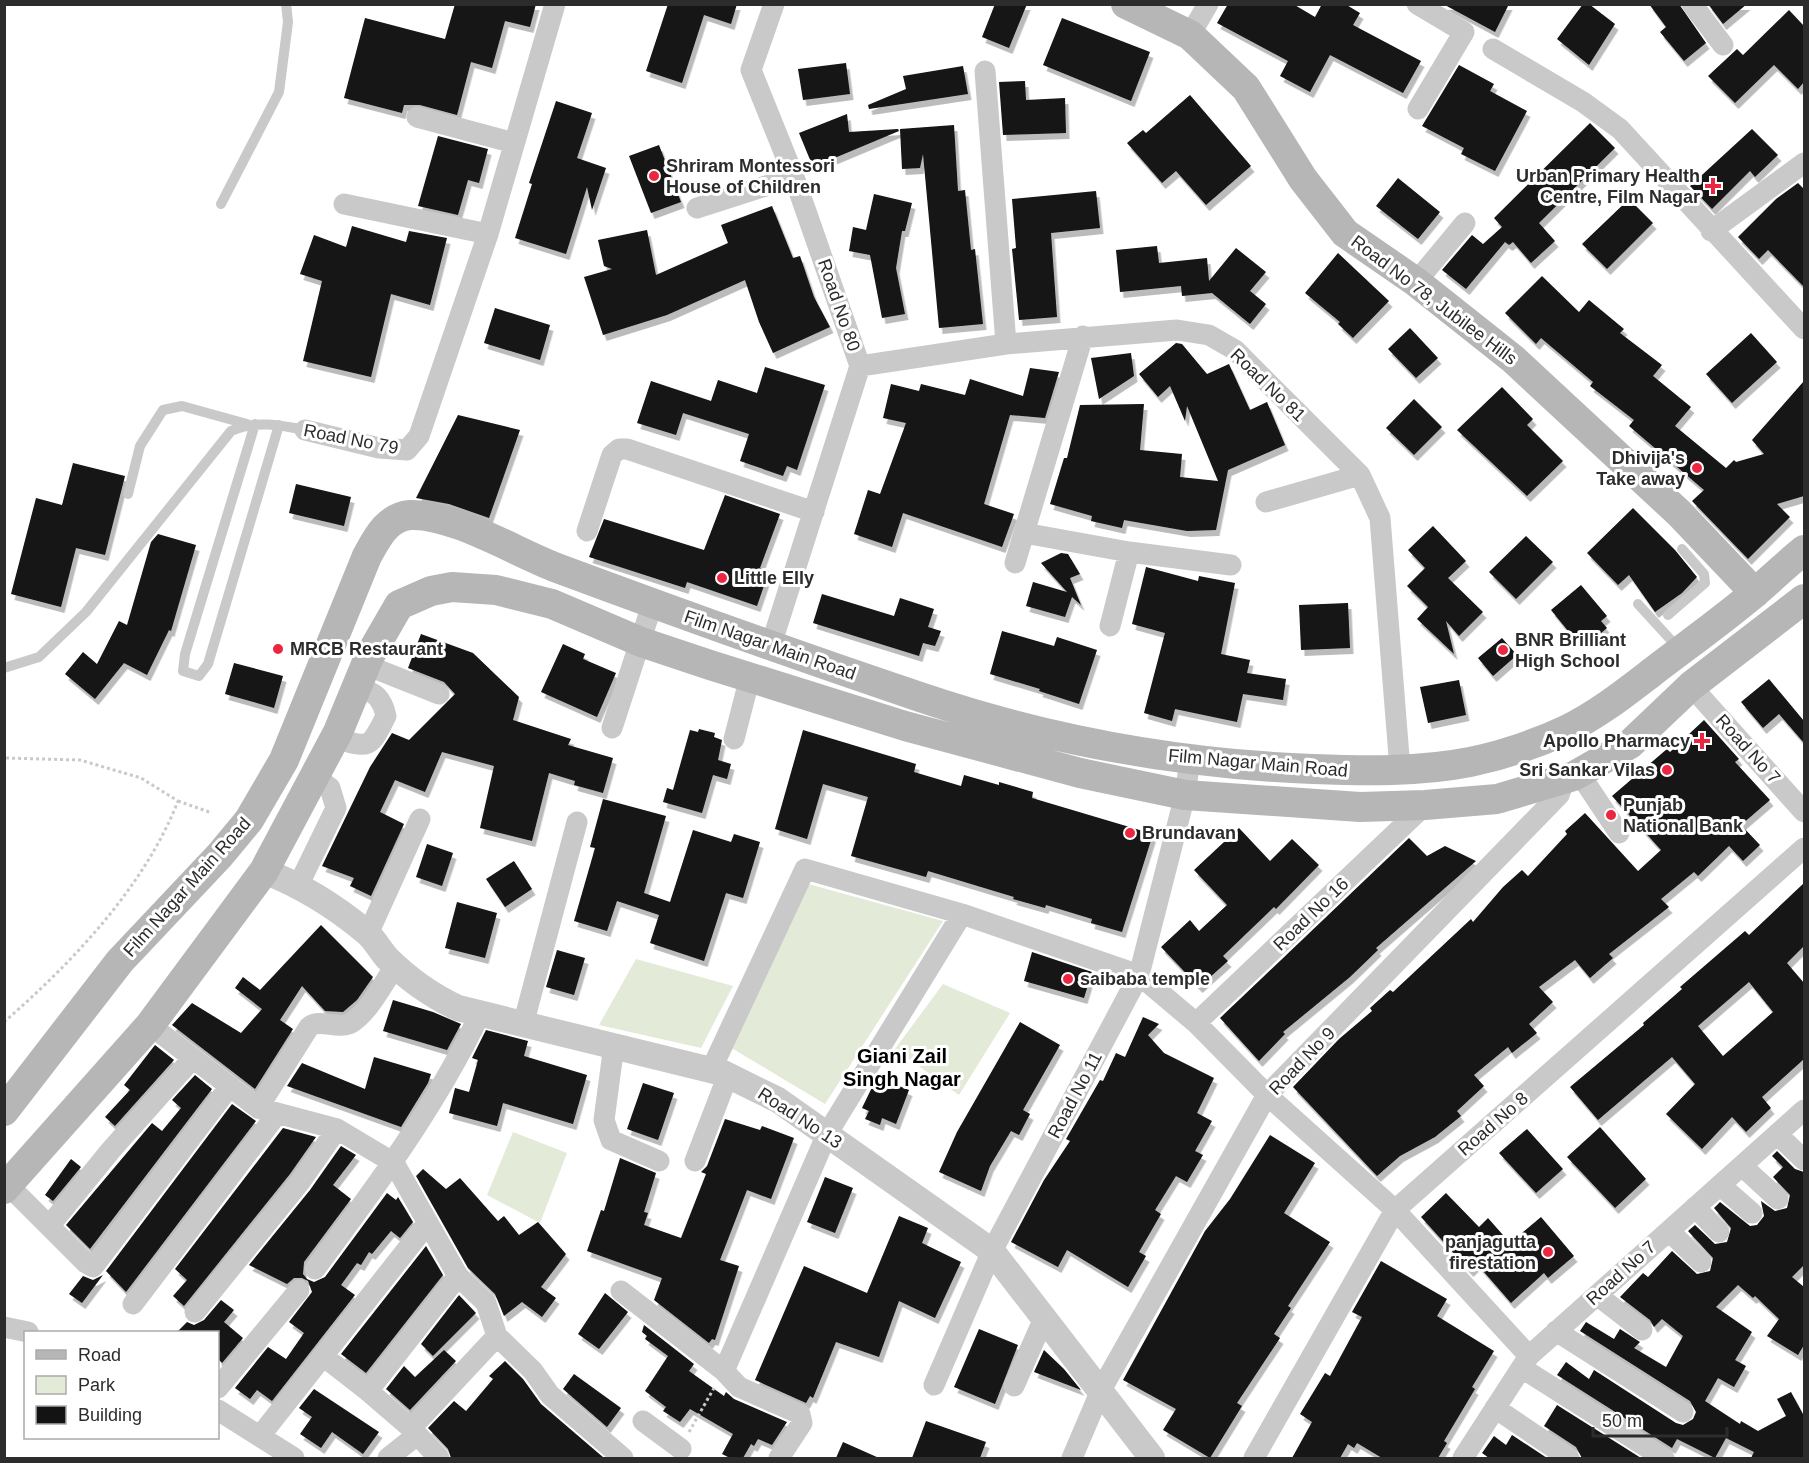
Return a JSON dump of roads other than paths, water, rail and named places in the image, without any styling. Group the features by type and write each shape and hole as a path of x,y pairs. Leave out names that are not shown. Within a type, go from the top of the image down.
{"main road":[{"name":"Road No 78, Jubilee Hills","path":"1126,4 1190,36 1246,88 1303,179 1345,233 1416,282 1513,358 1679,513 1711,564 1755,592"},
{"name":"Film Nagar Main Road","path":"4,1111 120,961 220,855 249,819 285,760 368,556 386,526 398,517 413,515 432,517 468,529 554,567 652,605 923,698 1008,723 1089,742 1190,760 1320,770 1367,771 1460,763 1525,748 1571,728 1622,696 1755,592 1804,550"},
{"name":"Film Nagar Main Road","path":"7,1187 150,1025 264,871 335,738 362,676 399,605 431,591 452,587 496,590 552,604 641,642 750,677 1004,753 1080,773 1185,795 1360,807 1497,799 1572,776 1630,744 1691,686 1804,599"},
{"path":"1460,763 1473,802"}],"street":[{"name":"Road No 79","path":"305,430 379,448 407,450 419,436 488,234 555,4"},
{"name":"Road No 80","path":"771,645 860,366 794,177 750,70 774,4"},
{"path":"1190,36 1208,4"},
{"path":"1417,4 1464,32 1418,109"},
{"path":"1692,4 1724,45"},
{"path":"1492,49 1583,102 1620,129 1804,329"},
{"path":"985,71 1006,344"},
{"path":"417,117 514,143"},
{"path":"1712,231 1804,163"},
{"path":"697,208 794,177"},
{"path":"344,204 488,234"},
{"path":"1416,282 1465,223"},
{"name":"Road No 81","path":"860,366 1006,344 1177,330 1209,335 1235,350 1360,475 1380,518 1400,769"},
{"path":"1015,563 1083,336"},
{"path":"587,531 612,454 619,449 814,512"},
{"path":"1266,502 1360,475"},
{"path":"1024,533 1129,552 1231,565"},
{"path":"1110,626 1129,552"},
{"path":"612,728 652,605"},
{"path":"362,676 439,694"},
{"path":"734,739 750,677"},
{"name":"Road No 7","path":"1691,686 1804,812"},
{"name":"Road No 11","path":"934,1385 992,1251 1139,975 1185,795 1190,760"},
{"path":"299,884 336,808 330,788 314,776"},
{"path":"1572,776 1619,833"},
{"name":"Road No 9","path":"1072,1458 1101,1390 1267,1095 1559,795 1572,776"},
{"name":"Road No 16","path":"1196,1023 1425,805"},
{"path":"368,934 420,819"},
{"path":"523,1025 577,822"},
{"name":"Road No 8","path":"1254,1458 1395,1210 1804,849"},
{"path":"695,1161 720,1072 805,869 962,914 1139,975 1196,1023 1267,1095 1395,1210 1526,1362 1664,1458"},
{"name":"Road No 13","path":"264,871 299,884 368,934 396,966 429,995 458,1008 720,1072 778,1100 992,1251 1045,1316 1152,1458"},
{"path":"724,1371 827,1134 962,914"},
{"path":"133,1304 268,1111 309,1027 316,1023 338,1026 350,1023 363,1010 396,966"},
{"path":"315,1269 394,1163 457,1063 480,1014"},
{"path":"150,1025 192,1059 268,1111 337,1129 394,1163 458,1276 486,1303 497,1336 533,1371 550,1395 623,1458"},
{"path":"614,1045 604,1120 611,1140 659,1161"},
{"path":"50,1225 111,1150 192,1059"},
{"path":"7,1187 50,1225 86,1263 93,1267 230,1086"},
{"name":"Road No 7","path":"1471,1456 1495,1408 1526,1362 1556,1331 1804,1110"},
{"path":"195,1312 300,1182 337,1129"},
{"path":"1777,1134 1804,1161"},
{"path":"1742,1166 1778,1199"},
{"path":"1720,1185 1752,1213"},
{"path":"1695,1207 1719,1232"},
{"path":"260,1436 427,1224"},
{"path":"1669,1231 1701,1262"},
{"path":"368,1391 458,1276"},
{"path":"219,1387 299,1290"},
{"path":"621,1291 724,1371 739,1387 800,1414 802,1423 779,1458"},
{"path":"1597,1295 1642,1330"},
{"path":"1014,1386 1045,1316"},
{"path":"4,1327 24,1331"},
{"path":"1556,1331 1683,1412"},
{"path":"388,1458 414,1432 497,1336"},
{"path":"323,1356 368,1391 439,1458"},
{"path":"1495,1408 1569,1458"},
{"path":"219,1411 294,1458"},
{"path":"643,1421 681,1449"}],"lane":[{"path":"221,204 279,92 288,22 286,4"},
{"name":"Road No 79","path":"128,494 140,446 163,410 182,406 251,424 279,425 305,430"},
{"path":"251,424 186,654 183,671 191,676 199,676 208,664 279,425"},
{"path":"4,668 39,657 86,612 231,431 251,424"},
{"path":"1668,615 1703,587 1711,564 1682,549"},
{"path":"1638,604 1680,650"}],"place":[{"name":"Shriram Montessori House of Children","path":"654,176"},
{"name":"Urban Primary Health Centre, Film Nagar","path":"1713,186"},
{"name":"Dhivija's Take away","path":"1697,468"},
{"name":"Little Elly","path":"722,578"},
{"name":"MRCB Restaurant","path":"278,649"},
{"name":"BNR Brilliant High School","path":"1503,650"},
{"name":"Apollo Pharmacy","path":"1702,741"},
{"name":"Sri Sankar Vilas","path":"1667,770"},
{"name":"Punjab National Bank","path":"1611,815"},
{"name":"Brundavan","path":"1130,833"},
{"name":"saibaba temple","path":"1068,979"},
{"name":"panjagutta firestation","path":"1548,1252"}],"district":[{"name":"Giani Zail Singh Nagar","path":"902,1068"}]}
